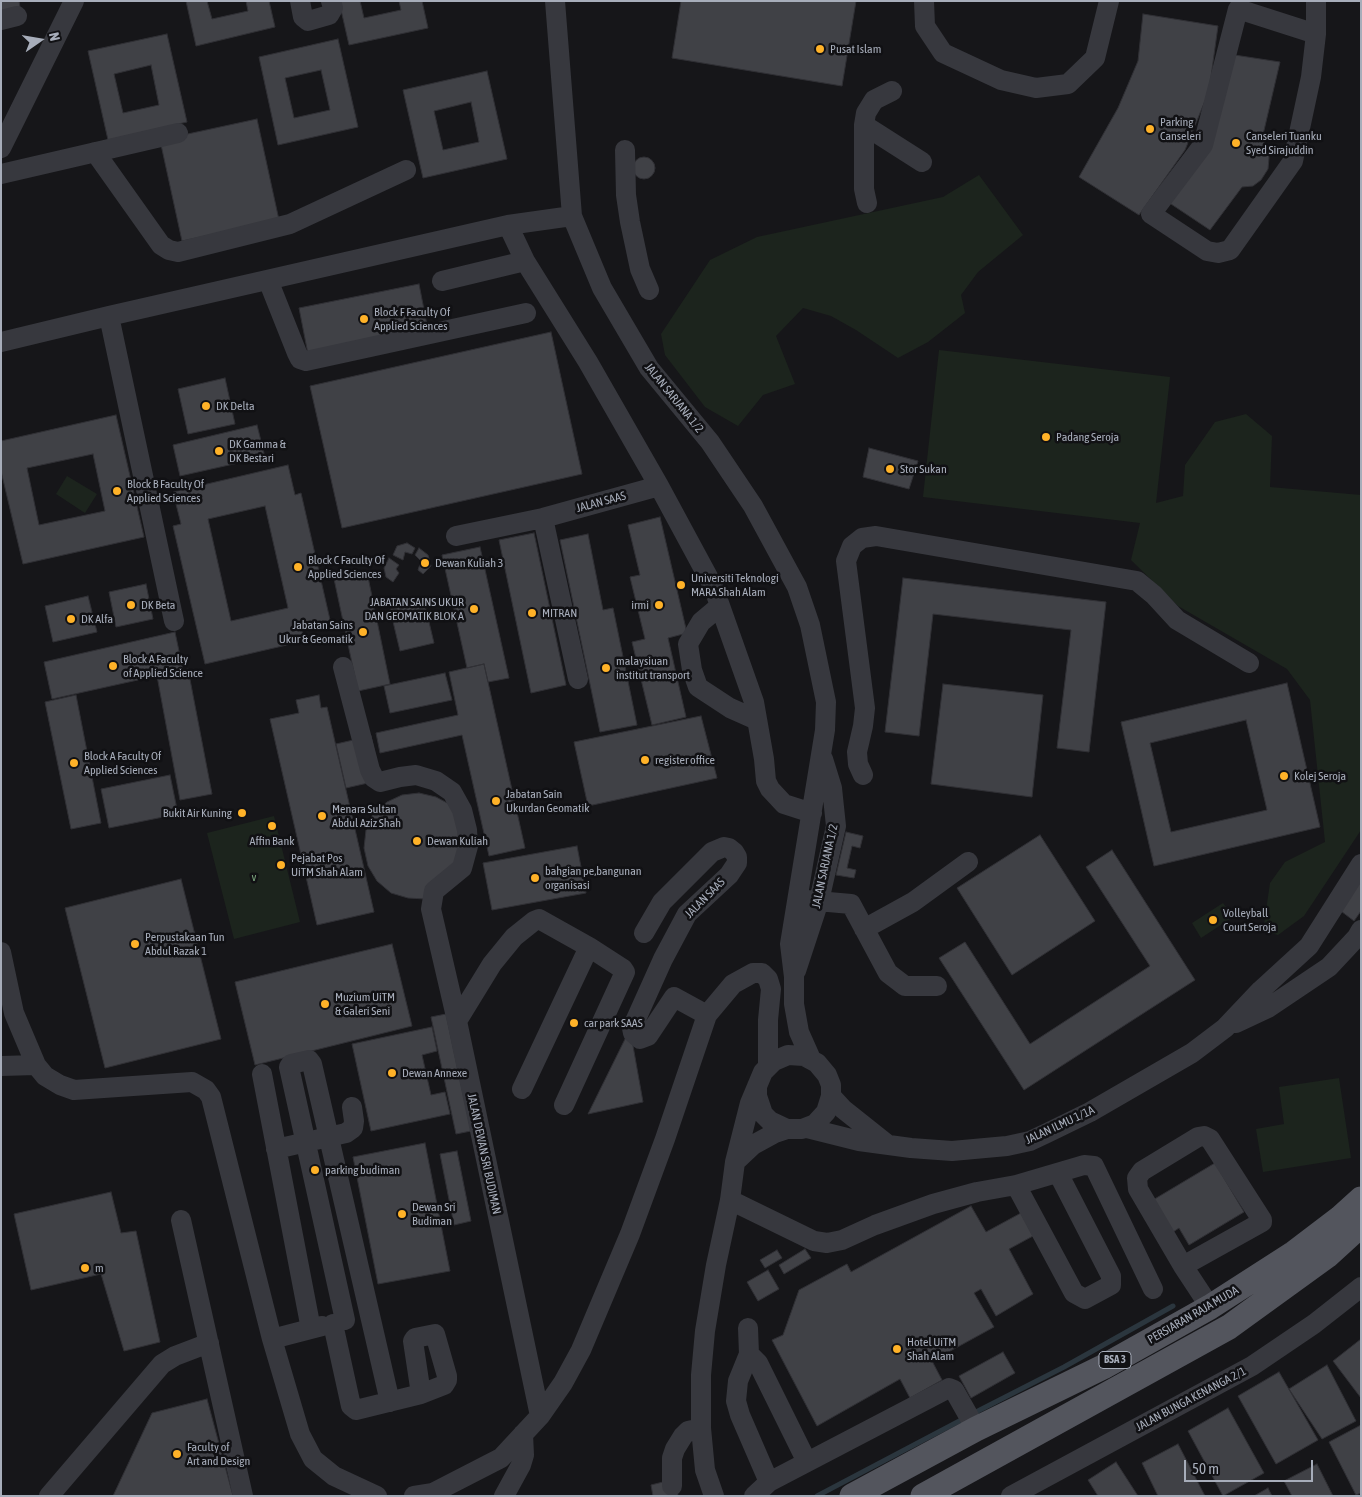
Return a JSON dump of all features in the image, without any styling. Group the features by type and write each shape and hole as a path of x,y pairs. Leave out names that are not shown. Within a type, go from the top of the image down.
{"main road":[{"name":"PERSIARAN RAJA MUDA","path":"852,1496 970,1419 1103,1367 1210,1307 1294,1253 1340,1218 1361,1199"},
{"name":"BSA 3","path":"923,1496 1229,1327 1327,1256 1361,1225"}],"street":[{"path":"1,148 74,1"},
{"path":"300,1 303,17 308,20 329,15 333,8 331,1"},
{"name":"JALAN SARJANA 1/2","path":"556,1 572,216 602,288 649,368 710,442 753,506 797,587 810,625 826,702 825,730 790,944 794,977 794,1004 799,1032 811,1059"},
{"path":"924,1 925,26 943,53 1001,80 1036,88 1068,84 1095,58 1109,1"},
{"path":"1316,1 1316,34 1311,77 1292,160 1230,250 1218,253 1207,251 1151,214 1203,144 1238,9 1316,34"},
{"path":"867,203 864,189 864,125 866,113 874,100 892,91"},
{"path":"864,125 922,162"},
{"path":"1,174 178,133"},
{"path":"625,150 630,222 640,269 650,290"},
{"path":"95,152 161,244 169,250 178,252 290,224 406,170"},
{"path":"1,342 508,226 572,216"},
{"path":"508,226 525,261 588,362 659,486 713,586 754,702 766,781 770,789 784,804 812,813"},
{"path":"442,281 525,261"},
{"path":"268,280 297,353 300,359 306,362 526,314"},
{"path":"109,316 174,621"},
{"name":"JALAN SAAS","path":"456,536 542,518 659,486"},
{"path":"542,518 578,679"},
{"path":"863,775 858,764 857,752 865,708 846,561 852,546 862,538 876,536 1136,581 1154,595 1177,620 1249,663"},
{"path":"720,606 701,622 688,644 692,670 698,686 730,708 757,720"},
{"name":"JALAN DEWAN SRI BUDIMAN","path":"344,667 370,770 374,778 380,782 416,775 436,781 452,792 462,810 467,830 468,846 462,868 434,891 431,909 457,1021 540,1416"},
{"name":"JALAN SARJANA 1/2","path":"794,977 820,901 836,826 832,788 821,753"},
{"name":"JALAN SAAS","path":"644,933 662,902 712,852 724,847 734,852 737,857 737,863 733,869 687,914 669,946 632,1028 633,1034 644,1039 648,1036 674,997 708,1016"},
{"path":"864,929 913,902 968,862"},
{"path":"1225,1028 1261,990 1309,946 1361,864"},
{"path":"797,899 851,904 888,974 905,986 937,986"},
{"path":"457,1021 492,964 514,937 539,919 590,946 623,969 625,972 564,1105"},
{"path":"1225,1028 1268,1008 1329,967 1357,937 1361,930"},
{"path":"522,1089 590,946"},
{"path":"1,952 14,1013 36,1065 45,1076 60,1085 74,1090 184,1081 192,1082 206,1090 211,1096 272,1339 300,1434 312,1459 334,1476 377,1496"},
{"path":"414,1496 433,1493 501,1458 540,1416 563,1383 581,1350 630,1234 666,1139 708,1016 733,984 753,973 762,973 768,979 771,989 768,1020 768,1066"},
{"name":"JALAN ILMU 1/1A","path":"831,1096 842,1109 887,1144 952,1151 1007,1146 1030,1141 1090,1112 1192,1054 1225,1028"},
{"path":"714,1496 705,1470 701,1375 705,1331 716,1265 730,1200 735,1162 750,1103 763,1072 774,1061 788,1055 804,1056 817,1063 827,1075 831,1096 830,1104 821,1119 807,1128 775,1133 753,1145 735,1162"},
{"path":"390,1402 311,1061 290,1064 289,1067 327,1241 351,1406 356,1410 390,1402 421,1394"},
{"path":"1,1066 36,1065"},
{"path":"262,1074 311,1329"},
{"path":"757,1086 757,1096 763,1114 770,1121 787,1130"},
{"path":"276,1149 346,1133 352,1128 354,1121 352,1107"},
{"path":"807,1128 859,1141 887,1144"},
{"path":"1183,1266 1262,1222 1210,1139 1204,1136 1198,1137 1142,1171 1137,1178 1138,1189 1183,1266 1210,1307"},
{"path":"730,1200 814,1241 827,1243 842,1240 875,1225 933,1204 977,1192 1016,1185 1084,1165 1094,1166 1153,1289"},
{"path":"1016,1185 1074,1293 1085,1299 1111,1285 1111,1276 1058,1173"},
{"path":"181,1220 243,1496"},
{"path":"327,1241 352,1235"},
{"name":"JALAN BUNGA KENANGA 2/1","path":"1011,1496 1252,1366 1314,1324 1361,1287"},
{"path":"272,1339 370,1314"},
{"path":"748,1328 748,1354 738,1381 736,1401 769,1482"},
{"path":"49,1496 162,1364 176,1356 209,1343"},
{"path":"748,1354 758,1363 807,1462"},
{"path":"754,1496 769,1482 949,1388 954,1390 970,1419"},
{"path":"672,1486 672,1458 675,1449 688,1431 702,1428"},
{"path":"505,1494 514,1479 524,1454 524,1434"},
{"path":"501,1458 505,1494"}],"green space":[{"path":"979,175 1023,235 978,272 961,295 965,313 928,342 898,358 831,316 803,308 776,336 795,384 763,395 738,426 705,407 665,355 661,334 710,260 757,237 943,197"},
{"path":"939,350 1170,377 1156,503 1183,496 1185,465 1215,422 1246,414 1272,436 1270,487 1361,495 1361,830 1304,916 1278,935 1263,931 1270,883 1285,862 1325,842 1310,700 1287,669 1178,606 1131,560 1140,523 923,497"},
{"path":"67,476 97,494 85,513 56,494"},
{"name":"v","path":"274,816 300,922 234,939 207,833"},
{"name":"Volleyball Court Seroja","path":"1223,903 1233,917 1201,938 1192,923"},
{"path":"1339,1078 1351,1158 1263,1172 1256,1129 1284,1124 1279,1087"}],"building":[{"path":"1,1 19,1 20,7 1,12"},
{"path":"186,1 207,1 212,19 248,11 246,1 269,1 275,27 196,46"},
{"path":"339,1 360,1 364,18 401,10 399,1 422,1 428,28 349,45"},
{"path":"681,1 856,1 842,86 672,58"},
{"name":"Parking Canseleri","path":"1143,14 1218,26 1209,91 1185,150 1139,215 1079,177 1118,108 1138,61"},
{"path":"167,34 187,122 108,140 88,51","holes":["151,65 159,105 123,113 114,74"]},
{"path":"338,39 358,127 278,145 259,57","holes":["321,70 330,110 294,118 285,78"]},
{"name":"Canseleri Tuanku Syed Sirajuddin","path":"1228,54 1280,62 1262,139 1268,147 1268,169 1261,180 1253,186 1242,187 1210,230 1168,202 1219,116"},
{"path":"487,71 507,159 423,178 403,90","holes":["471,102 479,142 443,150 434,111"]},
{"path":"257,119 279,220 182,241 160,140"},
{"path":"640,157 648,157 655,164 655,172 648,179 640,179 633,172 633,164"},
{"name":"Block F Faculty Of Applied Sciences","path":"419,284 428,330 308,354 299,308"},
{"path":"551,332 582,474 342,528 310,386"},
{"name":"DK Delta","path":"225,378 235,424 188,434 178,389"},
{"name":"Block B Faculty Of Applied Sciences","path":"116,415 144,537 23,564 1,471 1,441","holes":["93,454 105,511 39,525 27,468"]},
{"name":"DK Gamma & DK Bestari","path":"257,425 265,457 180,476 173,445"},
{"name":"Stor Sukan","path":"869,448 918,461 909,489 863,477"},
{"name":"Block C Faculty Of Applied Sciences","path":"288,465 295,495 301,493 331,624 302,631 304,641 205,664 173,526 181,524 173,492","holes":["265,506 288,608 231,621 208,519"]},
{"name":"irmi","path":"660,517 687,633 668,638 686,717 652,725 632,642 645,639 630,577 640,575 628,525"},
{"name":"MITRAN","path":"534,533 566,685 531,693 499,540"},
{"name":"malaysiuan institut transport","path":"588,534 603,610 613,608 637,725 600,732 560,540"},
{"path":"407,543 415,548 412,554 405,552 403,560 393,555 397,546"},
{"name":"JABATAN SAINS UKUR DAN GEOMATIK BLOK A","path":"480,547 509,678 488,682 484,664 467,668 442,555"},
{"name":"Dewan Kuliah 3","path":"419,548 428,555 431,566 423,574 418,570 421,561 415,555"},
{"path":"389,558 399,565 396,569 399,573 393,582 386,577 384,568"},
{"name":"Jabatan Sains Ukur & Geomatik","path":"367,572 390,684 358,691 334,579"},
{"path":"903,578 1106,602 1089,752 1057,748 1071,630 933,614 919,736 885,732"},
{"name":"DK Beta","path":"146,584 153,619 116,627 109,592"},
{"name":"DK Alfa","path":"88,596 97,632 53,642 45,606"},
{"path":"424,601 434,643 400,651 390,609"},
{"name":"Block A Faculty of Applied Science","path":"175,632 183,670 52,699 44,662"},
{"name":"Jabatan Sain Ukurdan Geomatik","path":"484,664 525,848 489,856 462,735 380,753 376,733 458,715 449,672"},
{"name":"Block A Faculty of Applied Science","path":"188,669 212,794 180,800 157,676"},
{"path":"445,673 452,700 390,713 384,686"},
{"name":"Kolej Seroja","path":"1287,683 1320,827 1154,866 1121,722","holes":["1246,720 1267,810 1171,832 1150,743"]},
{"path":"943,684 1043,695 1032,797 931,784"},
{"name":"Block A Faculty Of Applied Sciences","path":"76,695 101,823 71,829 45,702"},
{"name":"Menara Sultan Abdul Aziz Shah","path":"319,695 321,708 327,707 374,912 317,925 270,719 299,713 296,700"},
{"name":"register office","path":"701,716 717,778 588,806 574,742"},
{"path":"371,736 381,780 346,788 336,744"},
{"name":"Block A Faculty Of Applied Sciences","path":"170,775 178,814 109,828 101,789"},
{"name":"Dewan Kuliah","path":"419,793 436,797 451,805 462,819 455,883 425,899 408,898 391,893 377,881 368,866 364,848 366,830 373,814 387,802 402,795"},
{"path":"846,832 863,836 860,848 852,846 847,868 856,870 854,878 836,875"},
{"path":"1040,835 1095,921 1012,975 957,888"},
{"name":"bahgian pe,bangunan organisasi","path":"577,846 586,893 492,910 483,863"},
{"path":"1112,850 1195,980 1024,1090 939,958 965,942 1030,1044 1150,966 1086,867"},
{"path":"1361,878 1361,911 1354,921 1337,908"},
{"name":"Perpustakaan Tun Abdul Razak 1","path":"181,879 221,1039 105,1068 65,908"},
{"path":"392,944 412,1026 255,1065 235,982"},
{"path":"446,1014 471,1131 456,1134 431,1017"},
{"name":"Dewan Annexe","path":"432,1027 437,1051 422,1055 431,1095 445,1092 450,1114 371,1131 352,1044"},
{"path":"630,1029 643,1102 588,1114"},
{"name":"Dewan Sri Budiman","path":"425,1143 450,1271 378,1284 353,1157"},
{"path":"457,1151 471,1221 454,1225 440,1154"},
{"path":"1215,1163 1244,1212 1189,1245 1179,1228 1173,1232 1153,1200"},
{"name":"m","path":"111,1192 121,1233 136,1231 160,1342 124,1351 101,1274 31,1290 14,1214"},
{"path":"971,1206 986,1232 1021,1213 1033,1236 1009,1249 1033,1294 996,1316 981,1289 974,1293 994,1327 932,1361 942,1380 910,1398 900,1379 817,1426 772,1340 783,1335 799,1290 847,1264 851,1272"},
{"path":"805,1249 811,1258 784,1274 779,1265"},
{"path":"777,1250 782,1258 765,1268 760,1260"},
{"path":"768,1270 779,1289 758,1301 747,1282"},
{"path":"1361,1339 1361,1398 1333,1361"},
{"path":"1003,1352 1015,1373 971,1398 959,1376"},
{"path":"1327,1365 1356,1421 1322,1439 1289,1389"},
{"path":"1279,1372 1318,1440 1276,1464 1238,1396"},
{"name":"Faculty of Art and Design","path":"207,1399 233,1496 113,1496 152,1413"},
{"path":"1228,1408 1264,1473 1223,1496 1188,1431"},
{"path":"1361,1425 1361,1493 1356,1495 1329,1442"},
{"path":"1178,1444 1205,1496 1158,1496 1142,1463"},
{"path":"1116,1462 1138,1496 1098,1496 1088,1480"},
{"path":"1317,1464 1333,1496 1292,1496 1284,1481"},
{"path":"663,1482 677,1489 678,1496 653,1496 651,1485"},
{"path":"1268,1488 1272,1496 1254,1496"}],"waterway":[{"path":"972,1414 1064,1367 1173,1306"},
{"path":"817,1496 965,1418"}],"place":[{"name":"Pusat Islam","path":"820,49"},
{"name":"Parking Canseleri","path":"1150,129"},
{"name":"Canseleri Tuanku Syed Sirajuddin","path":"1236,143"},
{"name":"Block F Faculty Of Applied Sciences","path":"364,319"},
{"name":"DK Delta","path":"206,406"},
{"name":"Padang Seroja","path":"1046,437"},
{"name":"DK Gamma & DK Bestari","path":"219,451"},
{"name":"Stor Sukan","path":"890,469"},
{"name":"Block B Faculty Of Applied Sciences","path":"117,491"},
{"name":"Dewan Kuliah 3","path":"425,563"},
{"name":"Block C Faculty Of Applied Sciences","path":"298,567"},
{"name":"Universiti Teknologi MARA Shah Alam","path":"681,585"},
{"name":"DK Beta","path":"131,605"},
{"name":"irmi","path":"659,605"},
{"name":"JABATAN SAINS UKUR DAN GEOMATIK BLOK A","path":"474,609"},
{"name":"MITRAN","path":"532,613"},
{"name":"DK Alfa","path":"71,619"},
{"name":"Jabatan Sains Ukur & Geomatik","path":"363,632"},
{"name":"Block A Faculty of Applied Science","path":"113,666"},
{"name":"malaysiuan institut transport","path":"606,668"},
{"name":"register office","path":"645,760"},
{"name":"Block A Faculty Of Applied Sciences","path":"74,763"},
{"name":"Kolej Seroja","path":"1284,776"},
{"name":"Jabatan Sain Ukurdan Geomatik","path":"496,801"},
{"name":"Bukit Air Kuning","path":"242,813"},
{"name":"Menara Sultan Abdul Aziz Shah","path":"322,816"},
{"name":"Affin Bank","path":"272,826"},
{"name":"Dewan Kuliah","path":"417,841"},
{"name":"Pejabat Pos UiTM Shah Alam","path":"281,865"},
{"name":"bahgian pe,bangunan organisasi","path":"535,878"},
{"name":"Volleyball Court Seroja","path":"1213,920"},
{"name":"Perpustakaan Tun Abdul Razak 1","path":"135,944"},
{"name":"Muzium UiTM & Galeri Seni","path":"325,1004"},
{"name":"car park SAAS","path":"574,1023"},
{"name":"Dewan Annexe","path":"392,1073"},
{"name":"parking budiman","path":"315,1170"},
{"name":"Dewan Sri Budiman","path":"402,1214"},
{"name":"m","path":"85,1268"},
{"name":"Hotel UiTM Shah Alam","path":"897,1349"},
{"name":"Faculty of Art and Design","path":"177,1454"}]}
